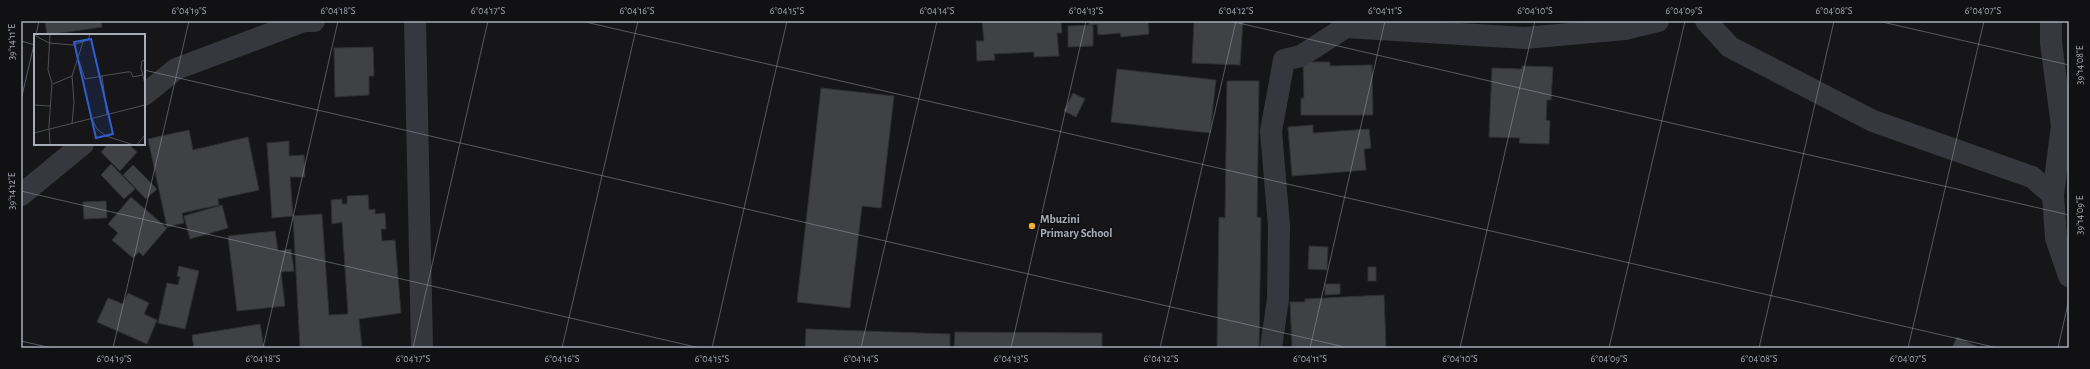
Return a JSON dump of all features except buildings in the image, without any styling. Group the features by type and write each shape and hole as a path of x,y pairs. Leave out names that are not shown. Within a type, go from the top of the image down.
{"street":[{"path":"145,94 176,69 304,21 314,21"},
{"path":"415,21 422,348"},
{"path":"1271,348 1278,299 1279,226 1271,131 1284,60 1301,56 1346,27 1525,38 1625,29 1658,21"},
{"path":"1706,21 1730,47 1873,122 2032,177 2053,195"},
{"path":"2051,21 2051,43 2062,126 2053,195 2056,238 2069,276"},
{"path":"21,195 81,145"}],"place":[{"name":"Mbuzini Primary School","path":"1032,226"}]}
